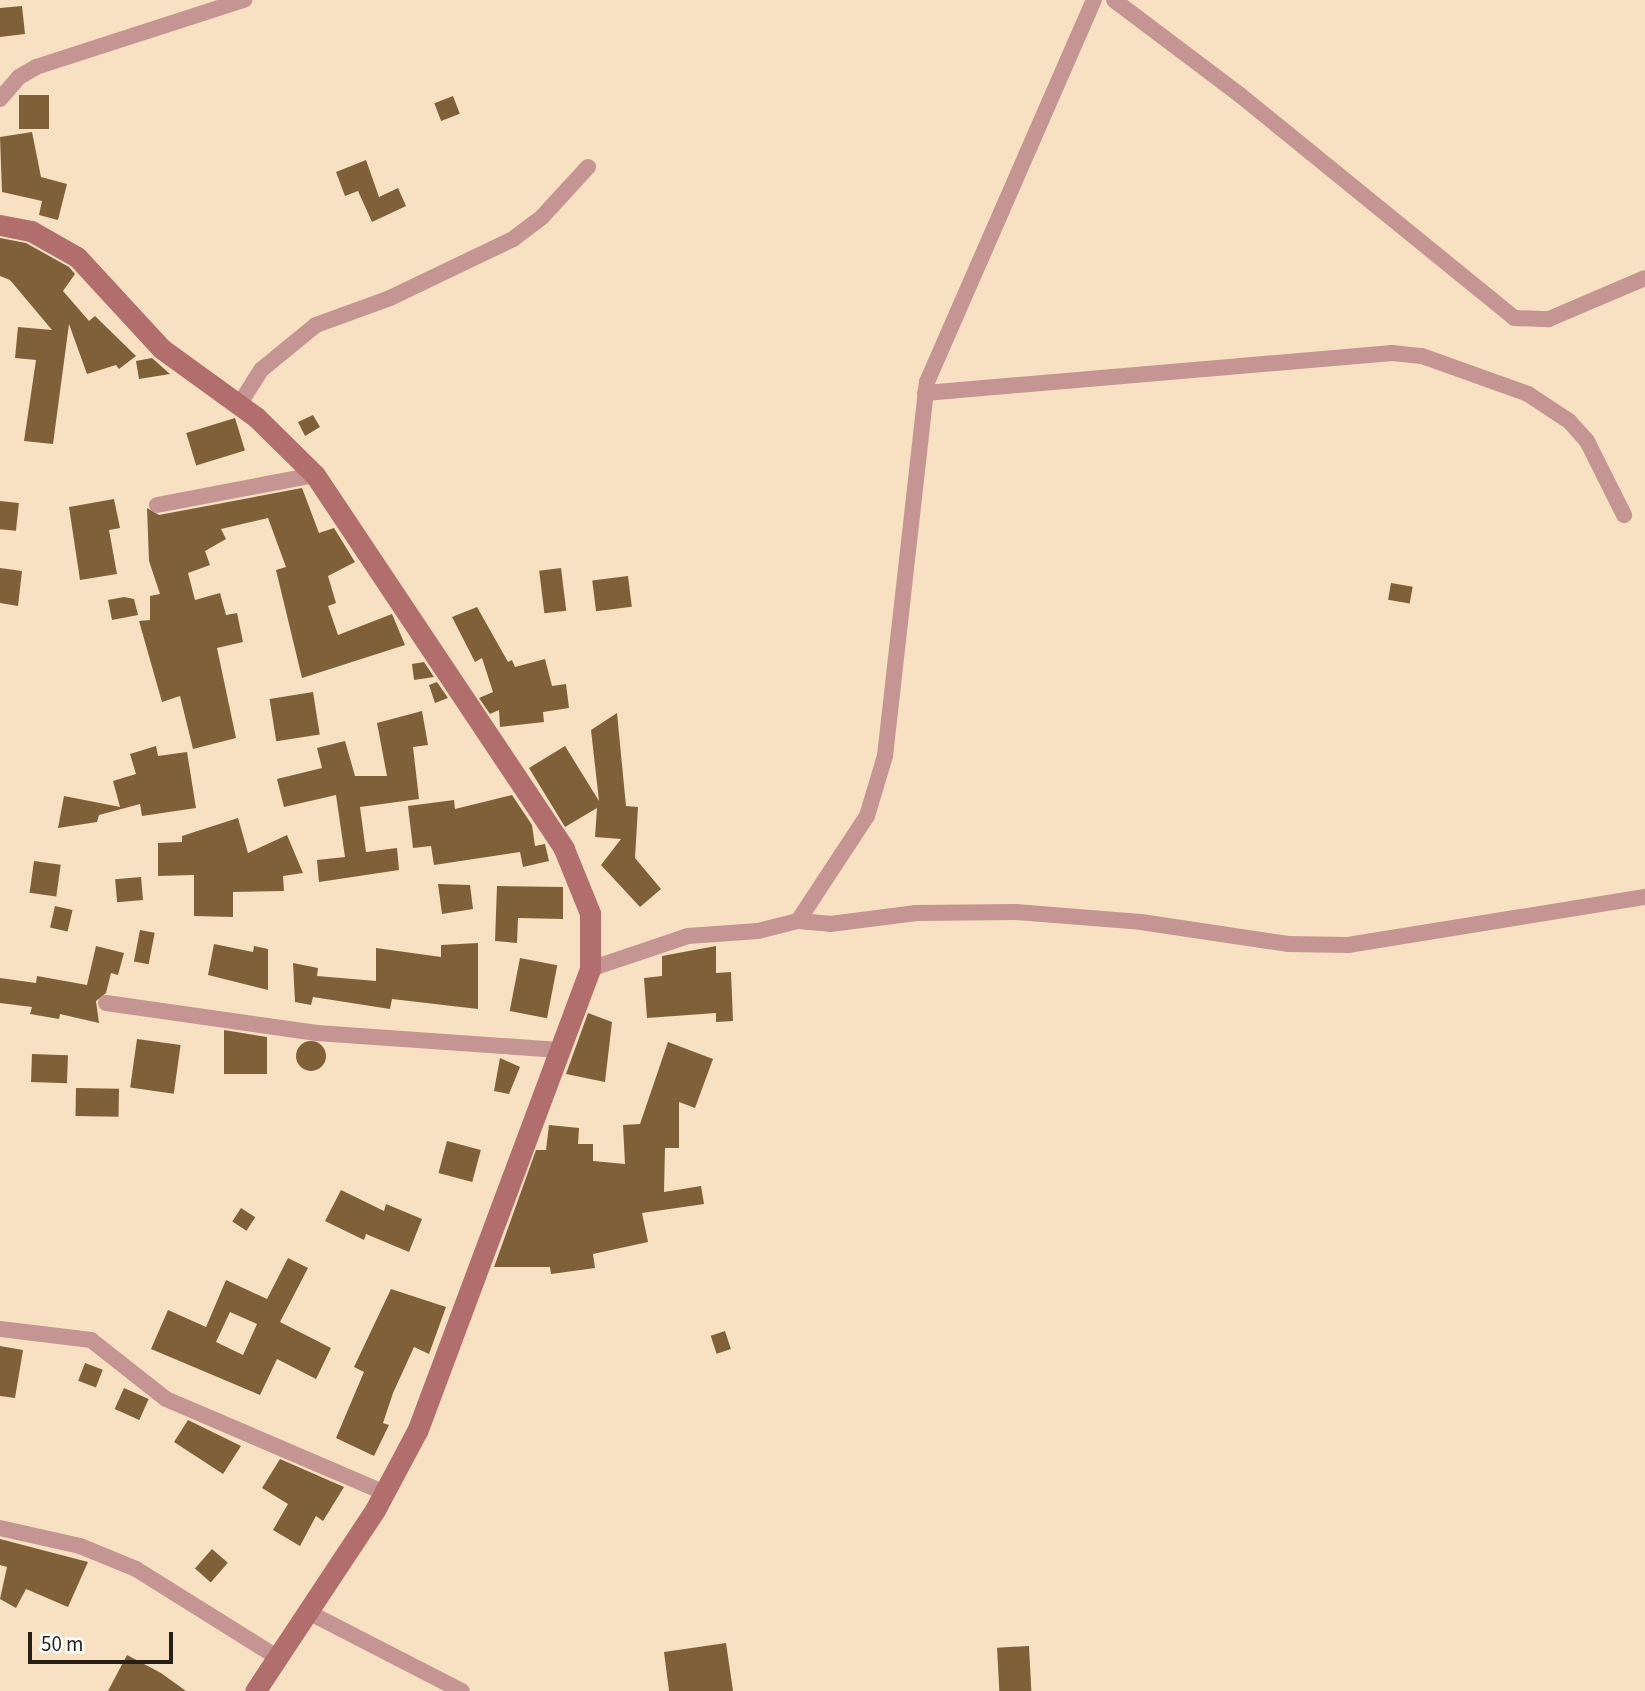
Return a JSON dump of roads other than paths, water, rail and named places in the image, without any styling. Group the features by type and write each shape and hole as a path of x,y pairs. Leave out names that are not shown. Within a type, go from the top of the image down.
{"street":[{"path":"0,99 19,77 36,67 244,0"},
{"path":"798,921 867,816 879,786 925,393 1094,0"},
{"path":"1114,0 1240,95 1514,318 1534,323 1549,319 1645,278"},
{"path":"239,405 261,370 316,325 390,298 513,239 542,217 588,167"},
{"path":"0,225 31,231 77,257 162,349 239,405 315,475 564,849 590,913 590,969 417,1431 385,1493 255,1691"},
{"path":"925,393 1392,353 1422,356 1528,394 1569,421 1587,442 1624,515"},
{"path":"157,505 315,475"},
{"path":"590,969 688,936 758,931 798,921 830,924 916,913 1015,912 1142,922 1288,944 1348,945 1645,897"},
{"path":"106,1003 317,1033 559,1050"},
{"path":"0,1329 91,1340 166,1399 385,1493"},
{"path":"0,1528 80,1546 136,1569 277,1657"},
{"path":"308,1612 462,1691"}]}
